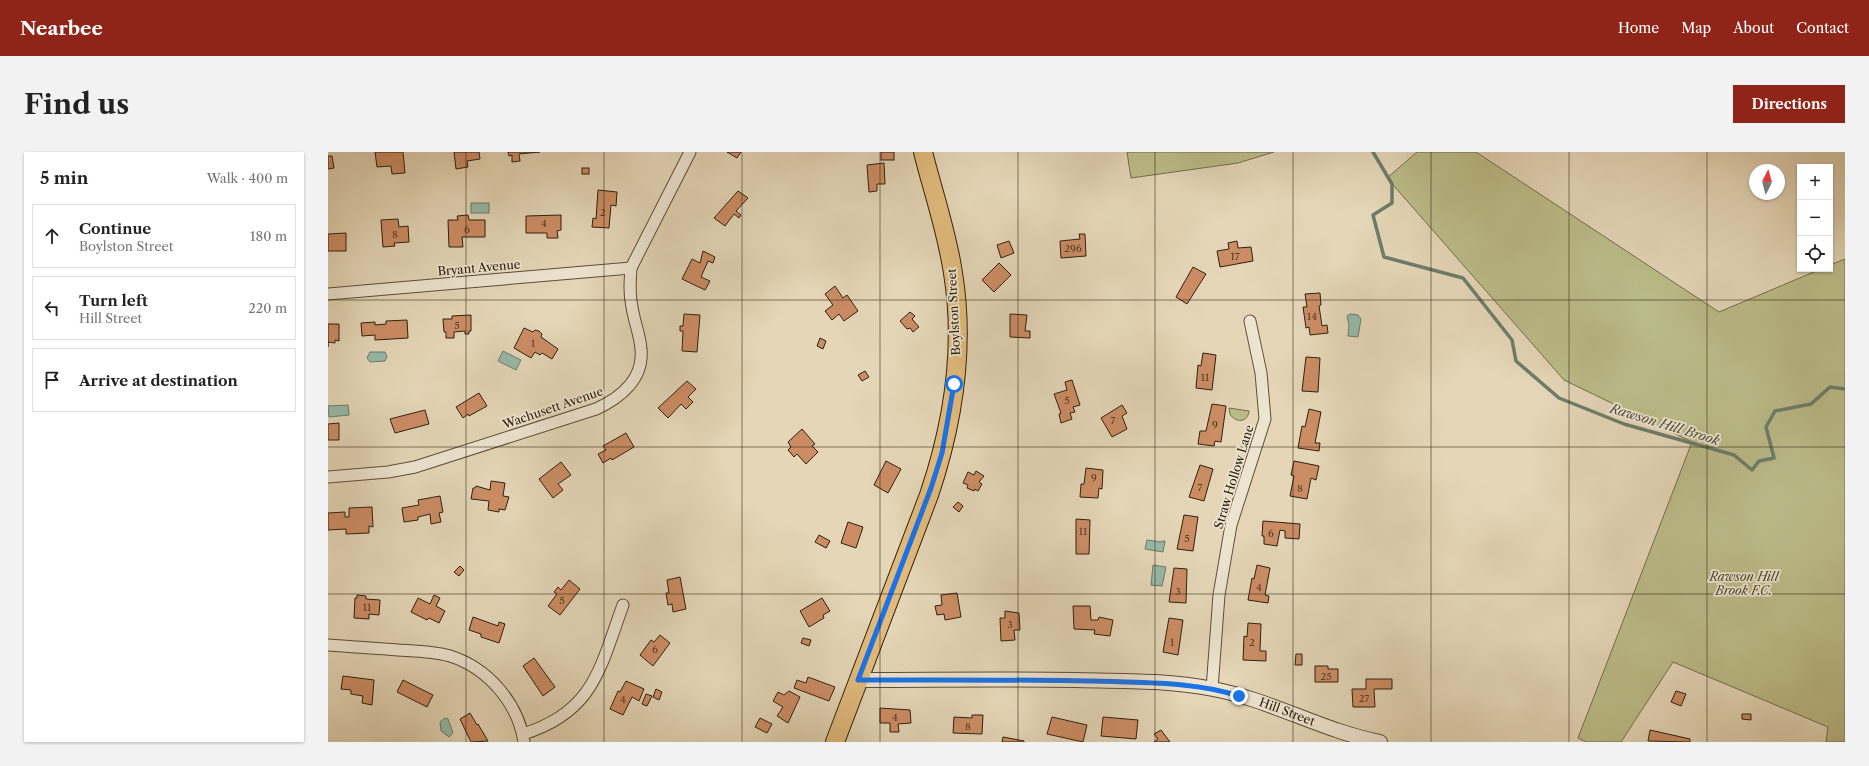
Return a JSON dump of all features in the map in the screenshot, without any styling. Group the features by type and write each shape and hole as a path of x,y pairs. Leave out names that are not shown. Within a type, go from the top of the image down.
{"main road":[{"name":"Boylston Street","path":"834,742 934,478 947,428 956,376 958,335 954,274 923,152"}],"street":[{"name":"Wachusett Avenue","path":"328,477 388,472 414,467 596,409 613,401 634,379 640,362 641,350 631,306 631,268 690,152"},
{"name":"Bryant Avenue","path":"328,294 631,268"},
{"name":"Straw Hollow Lane","path":"1212,689 1219,595 1231,525 1265,419 1261,373 1250,321"},
{"path":"328,645 435,653 460,660 480,671 500,690 515,713 524,738 557,720 573,708 586,694 597,677 623,605"},
{"name":"Hill Street","path":"858,680 1004,679 1115,681 1148,682 1212,689 1246,698 1338,731 1380,742"}],"green space":[{"path":"1127,152 1274,152 1238,163 1131,178"},
{"name":"Rawson Hill Brook F.C.","path":"1417,152 1476,152 1719,312 1814,272 1833,272 1833,264 1845,259 1845,742 1826,742 1828,727 1673,662 1621,742 1586,742 1578,738 1692,442 1564,380 1387,178"},
{"path":"1229,408 1249,411 1248,415 1244,420 1235,419 1230,414"}],"shaded area":[{"path":"471,203 489,203 489,213 471,213"},
{"path":"1350,314 1358,315 1361,319 1358,337 1348,336 1349,325 1347,316"},
{"path":"503,351 521,360 516,370 498,361"},
{"path":"370,352 385,352 387,357 385,361 370,362 367,358"},
{"path":"348,405 349,415 329,417 328,406"},
{"path":"1147,540 1161,542 1165,541 1163,552 1145,549"},
{"path":"1153,565 1166,567 1162,586 1151,585"},
{"path":"445,718 448,719 453,733 449,737 441,731 440,722"}],"building":[{"path":"375,152 403,152 405,173 392,174 391,166 377,167"},
{"path":"454,152 479,152 480,159 467,161 468,167 456,169"},
{"path":"508,152 540,152 519,154 520,161 512,162 512,155 509,156"},
{"path":"727,152 741,152 737,158"},
{"path":"881,152 894,152 894,160 881,160"},
{"path":"328,156 332,156 334,168 328,169"},
{"path":"884,163 885,184 877,184 877,191 869,192 867,165"},
{"path":"582,168 589,168 589,174 582,174"},
{"path":"598,190 617,192 616,206 611,205 609,228 592,227 593,218 596,219"},
{"path":"738,191 748,198 736,211 741,215 739,218 734,214 725,226 714,218"},
{"path":"468,215 469,220 485,220 485,237 462,237 463,247 449,247 448,220 458,220 457,216"},
{"path":"561,215 561,230 557,231 558,238 547,238 547,233 526,233 526,216"},
{"path":"398,219 399,227 408,226 409,242 394,243 395,246 383,247 381,220"},
{"path":"346,233 346,251 328,251 328,234"},
{"path":"1079,234 1085,234 1086,256 1061,258 1060,241 1080,239"},
{"path":"1009,241 1014,253 1001,258 997,245"},
{"path":"1237,241 1238,248 1251,247 1253,261 1220,267 1217,251 1229,249 1228,243"},
{"path":"703,251 715,257 713,263 708,261 701,277 710,281 705,290 682,279 692,259 700,263"},
{"path":"999,263 1011,275 994,292 982,280"},
{"path":"1193,267 1206,274 1187,304 1176,297"},
{"path":"835,286 843,298 847,295 858,311 844,321 839,314 832,320 825,311 833,305 825,294"},
{"path":"1320,293 1321,305 1319,306 1322,326 1327,325 1328,333 1310,335 1309,327 1306,328 1303,307 1307,307 1305,294"},
{"path":"910,312 915,316 912,319 919,327 913,332 910,328 907,329 900,321"},
{"path":"684,314 700,315 697,352 682,351 683,331 680,331 680,326 683,326"},
{"path":"1010,314 1027,315 1025,331 1030,331 1030,338 1010,337"},
{"path":"471,315 471,331 469,331 469,334 465,334 465,331 454,332 454,338 446,338 443,319 452,319 452,316"},
{"path":"407,320 408,338 375,340 375,335 362,336 361,323 375,322 375,325 386,324 386,321"},
{"path":"328,324 339,324 339,341 335,340 335,343 328,342"},
{"path":"524,328 533,332 535,330 539,331 542,334 541,337 558,349 552,359 542,353 540,355 535,352 531,358 514,348"},
{"path":"820,338 826,341 823,349 817,346"},
{"path":"1203,353 1216,355 1212,390 1196,388 1198,365 1201,366"},
{"path":"1306,357 1320,358 1318,392 1302,391"},
{"path":"865,371 869,377 862,381 858,375"},
{"path":"1072,380 1080,405 1073,407 1075,412 1070,413 1072,419 1061,423 1059,414 1061,413 1054,394 1067,390 1065,382"},
{"path":"687,381 696,389 688,397 693,402 686,409 681,404 668,418 658,408"},
{"path":"479,393 487,406 469,416 468,414 463,418 456,407"},
{"path":"1212,404 1226,406 1221,442 1215,441 1214,446 1198,444 1200,431 1206,431"},
{"path":"1122,405 1127,413 1122,416 1127,429 1112,437 1101,418"},
{"path":"1309,409 1321,412 1315,443 1320,443 1319,451 1298,448 1302,426 1305,427"},
{"path":"425,410 429,424 395,433 390,419"},
{"path":"339,423 339,440 328,440 328,424"},
{"path":"802,429 815,444 812,446 818,452 806,464 797,454 794,457 788,450 791,447 788,442"},
{"path":"626,433 634,447 612,460 611,458 603,463 598,454 606,450 603,446"},
{"path":"886,461 901,469 888,493 874,485"},
{"path":"1294,461 1319,466 1316,480 1311,478 1307,499 1290,496 1294,476 1291,475"},
{"path":"561,462 571,475 558,484 563,490 553,498 539,479"},
{"path":"1200,465 1213,469 1204,501 1189,497"},
{"path":"1086,468 1103,470 1102,489 1099,488 1098,498 1080,497 1081,484 1084,484"},
{"path":"976,471 984,476 979,482 982,484 978,491 975,489 974,491 967,488 968,485 963,483 968,472 974,475"},
{"path":"491,481 505,483 503,496 509,497 505,510 499,509 499,512 488,510 489,501 471,499 473,488 476,486 490,490"},
{"path":"440,496 443,512 439,513 441,522 431,524 430,514 418,517 418,520 404,522 402,508 419,505 418,500"},
{"path":"958,502 963,506 959,512 953,507"},
{"path":"372,507 373,527 369,526 369,533 346,534 346,529 328,530 328,513 345,512 345,517 349,517 349,508"},
{"path":"1184,515 1198,517 1193,551 1177,549"},
{"path":"1076,519 1090,520 1089,554 1076,554"},
{"path":"1263,521 1300,524 1299,539 1285,538 1285,531 1280,530 1277,546 1264,544 1264,536 1262,536"},
{"path":"848,522 863,527 856,548 841,543"},
{"path":"819,535 830,541 826,548 815,542"},
{"path":"1257,565 1270,568 1265,595 1269,596 1268,603 1248,600 1252,578 1254,579"},
{"path":"460,566 464,570 459,576 454,572"},
{"path":"1174,568 1187,569 1186,603 1169,602"},
{"path":"680,577 686,609 673,612 672,604 668,605 666,593 669,593 667,580"},
{"path":"569,580 580,589 560,615 548,606 557,594 554,592 558,587 561,590"},
{"path":"957,593 961,617 945,620 944,614 937,615 935,606 942,605 941,595"},
{"path":"357,595 366,596 366,599 380,600 379,615 369,614 369,619 354,618 355,598 357,598"},
{"path":"434,595 440,598 436,606 445,611 439,623 429,618 427,620 411,612 418,598 430,604"},
{"path":"822,598 830,611 823,615 824,618 809,627 800,611"},
{"path":"1073,606 1090,606 1091,620 1098,620 1099,617 1113,620 1110,636 1094,634 1095,630 1074,629"},
{"path":"1005,611 1019,613 1020,630 1014,630 1015,640 1001,641 1000,618 1005,618"},
{"path":"473,617 498,626 499,622 505,624 499,643 481,637 481,634 469,630"},
{"path":"1169,618 1183,620 1178,655 1163,652"},
{"path":"1248,623 1261,624 1260,651 1266,651 1266,661 1243,660 1244,636 1247,637"},
{"path":"660,635 670,643 653,666 640,655 651,640 654,642"},
{"path":"803,638 811,640 809,646 801,643"},
{"path":"1296,654 1302,654 1302,665 1295,665"},
{"path":"534,658 555,687 543,696 523,666"},
{"path":"1315,666 1328,666 1328,669 1338,669 1338,682 1315,682"},
{"path":"343,676 374,680 372,705 362,703 363,696 351,694 351,690 341,689"},
{"path":"808,677 835,687 829,701 794,688 797,680 806,683"},
{"path":"1366,679 1392,679 1392,689 1374,689 1375,707 1353,707 1352,689 1366,689"},
{"path":"403,680 433,695 427,707 397,692"},
{"path":"626,681 644,689 639,701 632,697 623,715 610,709 618,691 620,692"},
{"path":"656,689 662,692 659,700 653,697"},
{"path":"789,691 800,697 788,723 777,716 783,707 773,701 778,692 784,695"},
{"path":"1676,691 1686,694 1681,706 1671,702"},
{"path":"646,694 652,696 647,706 642,704"},
{"path":"880,708 910,710 911,723 898,724 899,732 890,732 890,723 880,723"},
{"path":"470,713 488,741 471,742 460,719"},
{"path":"1742,714 1751,714 1751,720 1742,719"},
{"path":"972,715 983,715 982,734 953,733 954,717 972,718"},
{"path":"1052,717 1087,725 1083,742 1047,734"},
{"path":"1103,717 1138,720 1136,739 1101,736"},
{"path":"760,718 772,724 767,733 755,727"},
{"path":"1161,730 1170,742 1154,742 1158,739 1154,734"},
{"path":"1650,730 1690,739 1690,742 1648,741"},
{"path":"1003,737 1024,741 1024,742 1002,742"}],"waterway":[{"name":"Rawson Hill Brook","path":"1373,152 1392,184 1392,203 1373,215 1384,257 1463,278 1512,340 1516,361 1559,398 1624,424 1734,455 1752,470 1759,461 1774,458 1766,427 1775,411 1811,404 1830,387 1845,389"}],"route":[{"path":"954,384 942,453 937,470 923,512 858,680 1004,679 1148,682 1212,689 1239,696"}]}
